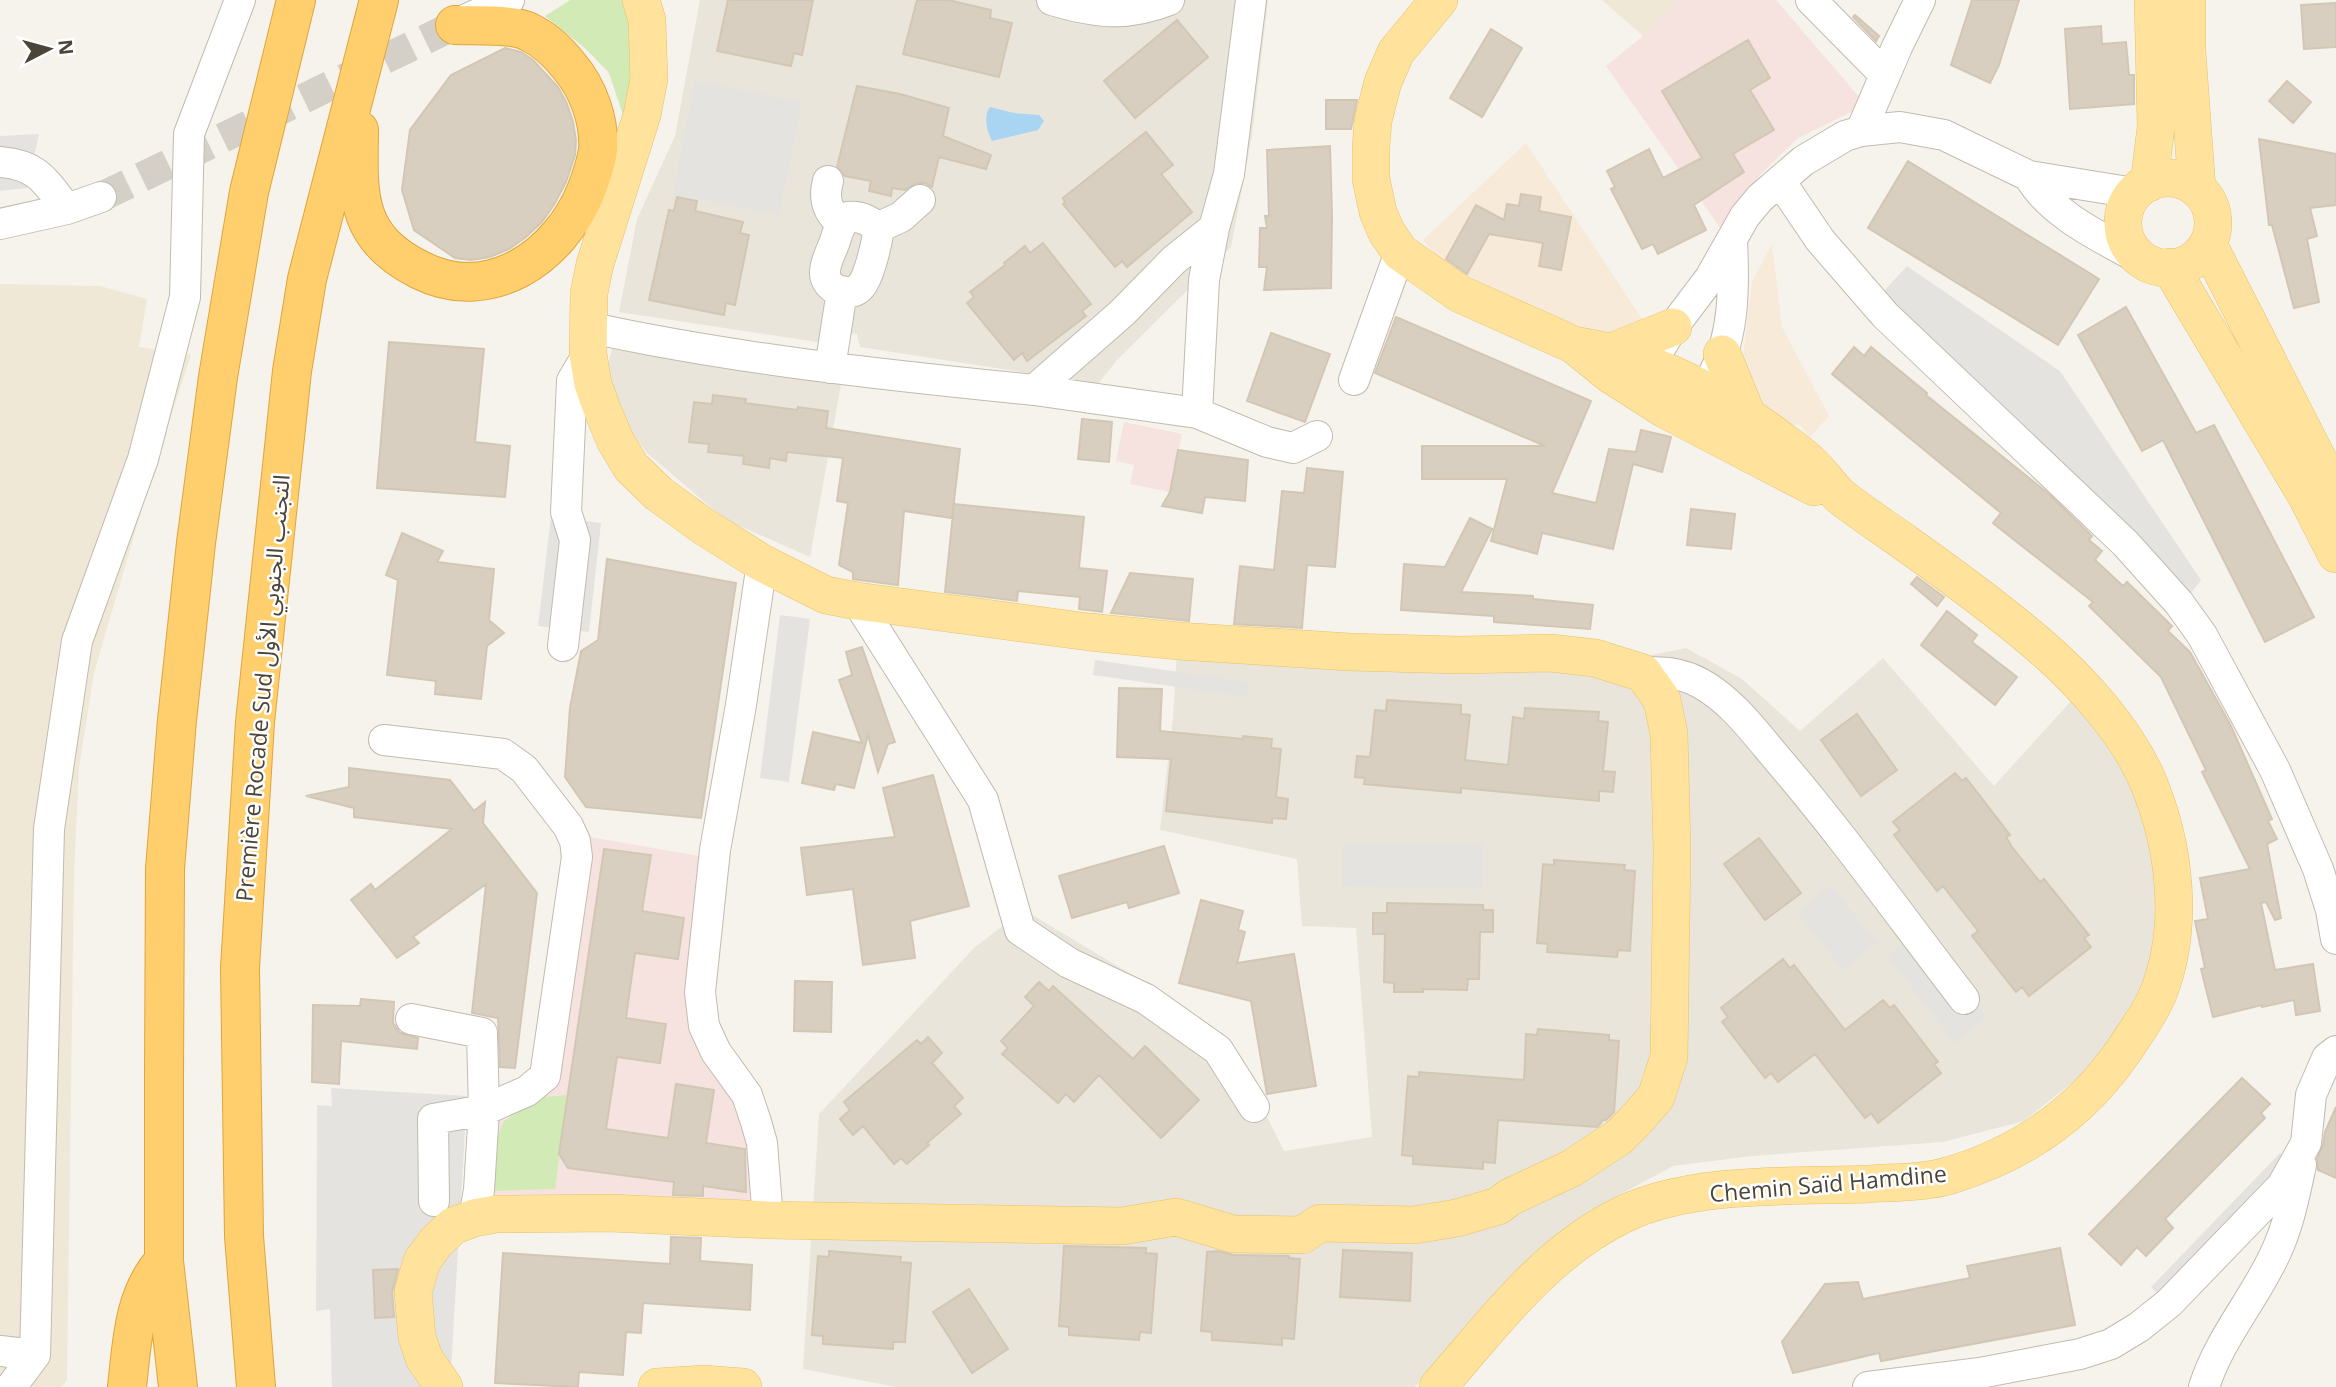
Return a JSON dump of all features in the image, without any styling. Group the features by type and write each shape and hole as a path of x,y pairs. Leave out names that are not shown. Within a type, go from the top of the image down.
{"highway":[{"path":"178,1387 164,1261 165,869 177,720 196,543 218,377 249,192 296,0"},
{"name":"Première Rocade Sud التجنب الجنوبي الأول","path":"258,1382 244,1236 240,968 255,722 294,358 307,279 379,0"},
{"path":"357,84 360,190 363,213 377,239 400,260 429,275 456,281 480,281 519,269 545,252 563,232 581,203 593,172 598,149 595,118 579,78 554,48 527,30 455,25"},
{"path":"127,1387 138,1308 152,1274 164,1261"}],"main road":[{"path":"1439,0 1396,52 1383,82 1373,121 1371,179 1378,212 1386,231 1400,252 1460,294 1574,345 1611,352 1643,377 1694,426 1806,484 1839,495"},
{"path":"2142,188 2170,178 2183,180 2197,189 2207,201 2212,214 2213,229 2208,244 2194,261 2179,267 2158,265 2137,256 2127,243 2123,229 2126,206 2142,188 2156,127 2153,0"},
{"path":"2187,0 2187,51 2197,189"},
{"path":"444,1387 424,1358 417,1337 414,1292 422,1261 436,1242 453,1226 474,1218 496,1214 609,1213 768,1220 1122,1226 1176,1217 1234,1234 1302,1235 1320,1223 1414,1225 1457,1218 1498,1206 1510,1197 1572,1168 1619,1138 1656,1097 1669,1057 1672,850 1669,734 1662,700 1643,673 1595,658 1551,653 1350,652 1179,641 1089,632 826,595 762,563 703,526 659,494 631,467 615,440 593,384 587,340 589,293 595,264 642,115 649,79 646,7"},
{"path":"2208,244 2336,495"},
{"path":"2158,265 2306,495 2336,554"},
{"path":"1611,352 1673,327"},
{"path":"1574,345 1611,376 1643,377 1705,391 1747,415 1810,462 1839,495"},
{"path":"1722,354 1747,415"},
{"name":"Chemin Saïd Hamdine","path":"1438,1387 1552,1259 1581,1237 1625,1213 1656,1202 1706,1192 1900,1182 1944,1177 1984,1164 2040,1136 2074,1108 2106,1076 2158,995 2170,952 2174,914 2172,863 2146,778 2130,749 2078,682 2053,657 1991,605 1839,495"},
{"path":"657,1387 704,1384 743,1387"}],"street":[{"path":"11,1387 35,1355 49,829 77,641 143,459 185,297 189,134 240,0"},
{"path":"455,25 509,0"},
{"path":"1052,0 1087,10 1114,12 1151,7 1169,0"},
{"path":"1197,413 1204,280 1214,228 1229,174 1251,0"},
{"path":"1811,0 1885,75"},
{"path":"1861,131 1920,0"},
{"path":"1643,377 1673,327 1710,278 1745,216 1770,189 1803,161 1845,136 1861,131 1900,127 1944,135 2029,176 2142,188"},
{"path":"0,162 20,164 40,175 67,209"},
{"path":"2029,176 2035,188 2063,214 2158,265"},
{"path":"828,181 825,200 834,218 842,224"},
{"path":"1770,189 1820,240 1885,315 2117,535 2150,568 2179,603 2202,635 2275,770 2318,869 2331,909 2336,939"},
{"path":"0,224 67,209 101,197"},
{"path":"877,228 901,217 920,200"},
{"path":"848,217 853,217 872,222 877,228 878,239 864,283 854,292 842,291 829,285 825,270 842,224 848,217"},
{"path":"1034,390 1122,313 1174,260 1214,228"},
{"path":"1694,426 1705,391 1727,339 1732,294 1732,236"},
{"path":"1354,380 1400,252"},
{"path":"830,368 842,291"},
{"path":"563,646 575,540 566,512 572,381 587,340 648,341 830,368 1034,390 1197,413 1267,442 1293,447 1317,436"},
{"path":"762,563 741,705 715,850 700,992 704,1026 716,1052 747,1096 756,1122 762,1143 768,1220"},
{"path":"857,601 983,800 1020,930 1069,963 1146,999 1218,1050 1254,1107"},
{"path":"1643,673 1663,672 1700,682 1731,707 1807,794 1964,999"},
{"path":"384,740 503,754 514,760 568,826 575,841 577,857 545,1076 527,1091 484,1110 433,1119 434,1201"},
{"path":"411,1019 482,1034 484,1110 474,1218"},
{"path":"2204,1387 2228,1333 2269,1267 2287,1230 2306,1143 2311,1095 2328,1058 2336,1051"},
{"path":"1868,1387 1980,1373 2080,1354 2111,1344 2139,1327 2169,1303 2282,1186 2306,1143"},
{"path":"0,1352 35,1355"}],"shaded area":[{"path":"700,0 1268,0 1252,136 1231,247 1117,360 1098,384 860,347 857,334 826,329 817,342 619,312 637,219 675,136"},
{"path":"1602,0 1679,0 1643,36"},
{"path":"1679,0 1776,0 1866,105 1798,138 1759,176 1721,229 1606,66 1643,36"},
{"path":"695,81 802,102 779,215 673,194"},
{"path":"39,134 27,188 0,191 0,136"},
{"path":"1526,143 1646,325 1590,335 1459,281 1423,240"},
{"path":"1772,244 1782,327 1829,416 1810,437 1798,423 1790,433 1777,426 1753,392 1743,356 1752,282"},
{"path":"1907,266 2060,371 2201,580 2191,593 1881,294"},
{"path":"0,284 100,286 147,299 139,347 191,355 153,471 94,673 79,768 74,873 67,1380 61,1387 0,1387"},
{"path":"612,349 730,368 842,379 810,557 726,520 647,453 622,419 610,386 608,364"},
{"path":"1124,422 1182,434 1170,492 1130,484 1134,465 1116,461"},
{"path":"551,517 601,523 589,632 538,626"},
{"path":"780,615 810,619 789,782 760,778"},
{"path":"1686,648 1742,679 1800,731 1883,658 1994,786 2071,701 2120,757 2150,832 2160,902 2147,981 2093,1066 2024,1121 1943,1142 1752,1156 1673,1166 1608,1201 1525,1266 1415,1387 896,1387 803,1369 819,1114 975,947 1024,910 1139,979 1238,1058 1284,1151 1372,1137 1356,928 1302,926 1297,859 1160,830 1173,717 1177,653 1582,669"},
{"path":"1095,660 1249,682 1247,697 1093,675"},
{"path":"590,837 705,857 691,981 748,1126 753,1209 491,1205 494,1121 548,1085"},
{"path":"1343,843 1483,845 1482,889 1342,886"},
{"path":"1831,885 1877,943 1843,970 1797,912"},
{"path":"1919,930 1987,1017 1955,1043 1887,956"},
{"path":"331,1088 467,1096 450,1387 332,1387 330,1309 316,1311 317,1105 332,1106"},
{"path":"2280,1153 2292,1165 2163,1299 2151,1287"}],"green space":[{"path":"570,0 624,0 635,36 627,127 609,73 586,49 545,16"},
{"path":"568,1095 555,1189 494,1191 497,1137 504,1121 544,1097"}],"water":[{"path":"990,107 1039,115 1044,121 1038,130 992,141 986,124"}],"building":[{"path":"728,0 813,0 802,55 794,53 791,66 717,51"},
{"path":"917,0 948,0 991,10 990,18 1012,23 999,77 903,54"},
{"path":"1972,0 2019,0 1999,65 1990,83 1951,65"},
{"path":"2336,3 2336,47 2304,49 2301,5"},
{"path":"1855,15 1879,36 1876,41 1853,17"},
{"path":"1177,20 1208,57 1135,118 1104,81"},
{"path":"2101,26 2102,44 2126,42 2129,75 2134,75 2134,104 2070,109 2065,29"},
{"path":"1491,29 1522,48 1482,117 1450,98"},
{"path":"1748,40 1770,78 1750,90 1774,130 1733,154 1744,172 1694,205 1706,230 1658,254 1653,244 1642,249 1611,189 1615,187 1607,171 1649,149 1663,178 1702,158 1662,91"},
{"path":"505,48 521,52 533,60 558,87 573,122 575,155 555,203 542,222 526,237 509,249 490,257 471,260 455,258 414,230 402,190 410,130 451,75"},
{"path":"2287,81 2311,102 2293,123 2269,101"},
{"path":"857,86 900,94 949,108 943,136 991,155 986,169 939,157 932,187 917,183 905,190 892,188 891,196 869,191 871,181 845,176 837,167"},
{"path":"1326,100 1357,100 1351,129 1326,129"},
{"path":"1146,132 1173,165 1161,174 1192,212 1127,267 1122,261 1115,267 1063,204 1063,198"},
{"path":"2259,139 2336,154 2336,205 2310,208 2317,236 2307,239 2319,302 2294,308 2272,225 2269,225"},
{"path":"1330,146 1331,288 1264,290 1267,267 1259,267 1260,228 1267,228 1265,216 1269,216 1267,150"},
{"path":"1908,161 2099,279 2058,345 1868,228"},
{"path":"1521,194 1541,197 1539,211 1571,217 1561,270 1539,266 1543,243 1489,234 1467,274 1446,259 1476,205 1504,220 1507,204 1519,206"},
{"path":"677,197 697,201 695,211 743,222 740,233 749,235 735,305 726,303 724,315 649,300 669,210 674,211"},
{"path":"1043,243 1091,304 1082,311 1086,316 1027,361 1022,353 1014,360 967,303 974,297 970,292 1025,246 1030,253"},
{"path":"2126,307 2196,433 2214,425 2314,617 2265,642 2163,440 2142,451 2078,335"},
{"path":"1396,317 1591,401 1552,493 1596,503 1609,449 1636,452 1641,430 1671,437 1662,472 1633,464 1613,549 1542,533 1537,554 1491,541 1507,479 1422,479 1422,446 1545,446 1375,373"},
{"path":"1271,333 1330,354 1305,422 1247,401"},
{"path":"389,342 484,349 475,442 510,446 505,497 377,488"},
{"path":"1854,347 1864,356 1871,347 2050,495 2092,536 2089,540 2102,551 2095,560 2123,586 2127,582 2172,626 2168,631 2190,652 2231,726 2272,819 2268,821 2277,839 2267,844 2281,918 2275,920 2266,902 2261,903 2275,970 2313,964 2320,1011 2296,1015 2294,1000 2213,1017 2201,969 2205,968 2195,921 2208,919 2200,878 2250,869 2202,772 2206,770 2161,677 2089,606 2093,602 1993,523 2001,513 1832,374"},
{"path":"713,395 746,399 745,403 828,411 826,428 960,449 952,518 904,511 898,585 853,579 853,572 839,565 848,503 837,501 843,458 787,452 786,461 770,458 769,468 743,464 744,456 708,452 709,444 689,442 694,402 712,404"},
{"path":"1082,419 1112,422 1109,462 1078,459"},
{"path":"1178,450 1248,460 1245,501 1205,497 1202,513 1162,506 1170,492"},
{"path":"1307,468 1343,472 1335,567 1307,565 1302,628 1234,624 1240,566 1274,570 1282,491 1304,493"},
{"path":"954,504 1084,517 1079,568 1107,571 1102,612 1079,609 1080,597 1018,591 1017,601 945,592"},
{"path":"1691,509 1735,514 1731,549 1687,545"},
{"path":"1470,518 1492,529 1461,592 1533,596 1533,599 1593,605 1590,629 1494,622 1494,616 1401,610 1404,564 1445,567"},
{"path":"402,533 443,551 437,562 494,569 489,620 504,633 487,646 481,699 435,694 436,681 387,675 398,580 386,575"},
{"path":"607,559 736,583 701,818 586,807 565,777 570,708 581,651 598,640"},
{"path":"1130,573 1193,579 1189,621 1111,613"},
{"path":"1917,577 1944,597 1937,606 1911,584"},
{"path":"1947,611 1977,635 1972,642 2017,677 1995,705 1921,645"},
{"path":"862,647 895,742 888,744 878,772 868,735 854,788 836,784 834,790 802,783 813,732 862,743 839,680 852,675 846,652"},
{"path":"1119,688 1162,689 1160,731 1272,739 1271,748 1281,749 1276,797 1288,799 1286,819 1272,818 1272,823 1166,811 1171,759 1117,757"},
{"path":"1387,700 1461,705 1461,714 1470,715 1465,760 1508,765 1513,717 1524,719 1525,708 1599,712 1598,721 1608,722 1603,771 1615,772 1613,792 1599,791 1599,801 1461,788 1461,793 1364,784 1365,778 1355,777 1357,756 1370,757 1375,710 1386,711"},
{"path":"1857,714 1897,770 1861,796 1821,740"},
{"path":"349,768 450,780 474,811 485,802 483,823 537,893 515,1068 500,1067 498,1018 472,1013 486,884 413,937 419,943 397,958 351,900 371,884 375,890 452,829 354,817 354,808 306,796 349,787"},
{"path":"1955,773 1962,781 1966,778 2010,835 2006,837 2012,847 2040,882 2044,879 2089,935 2084,938 2091,947 2029,996 2022,987 2016,992 1972,936 1978,931 1943,886 1937,891 1894,835 1900,830 1893,822"},
{"path":"933,775 969,906 910,921 915,958 863,965 853,889 807,895 801,848 895,837 883,788"},
{"path":"1759,838 1801,893 1765,920 1724,864"},
{"path":"1164,846 1179,893 1129,908 1127,902 1072,918 1059,876"},
{"path":"604,849 651,855 642,911 684,918 678,959 635,953 626,1018 666,1024 660,1063 617,1057 606,1129 668,1138 676,1084 714,1090 706,1143 745,1149 746,1192 703,1186 703,1196 673,1195 674,1182 568,1168 559,1154"},
{"path":"1554,860 1625,865 1624,870 1635,871 1630,951 1618,950 1617,957 1547,952 1548,944 1537,943 1543,864 1554,865"},
{"path":"1201,900 1243,911 1238,930 1245,932 1237,963 1294,954 1316,1086 1267,1094 1251,1001 1179,983"},
{"path":"1387,903 1483,905 1483,910 1493,910 1493,932 1480,932 1479,979 1468,979 1467,990 1423,989 1423,992 1394,992 1394,983 1384,982 1385,934 1373,934 1373,913 1387,913"},
{"path":"1783,959 1790,968 1794,965 1845,1030 1883,1000 1890,1008 1894,1005 1938,1062 1934,1064 1941,1073 1878,1123 1871,1113 1865,1118 1815,1054 1778,1082 1771,1073 1765,1078 1722,1022 1728,1017 1721,1008"},
{"path":"795,981 832,982 831,1032 794,1031"},
{"path":"1039,982 1049,991 1053,986 1133,1059 1145,1046 1199,1100 1161,1138 1099,1075 1074,1102 1066,1094 1058,1103 1002,1054 1008,1048 1001,1041 1034,1006 1025,997"},
{"path":"361,999 394,1002 393,1023 400,1033 418,1038 417,1049 341,1041 339,1084 312,1082 313,1005 360,1006"},
{"path":"1538,1029 1609,1035 1609,1040 1619,1041 1614,1112 1606,1120 1602,1120 1597,1127 1498,1120 1495,1163 1483,1162 1483,1169 1413,1164 1413,1156 1402,1155 1408,1076 1419,1077 1419,1072 1524,1080 1526,1034 1537,1035"},
{"path":"928,1037 942,1053 932,1063 963,1098 954,1106 961,1114 907,1164 901,1158 894,1164 863,1126 853,1135 840,1119 850,1110 844,1102 917,1040 921,1044"},
{"path":"2242,1078 2270,1104 2261,1113 2265,1118 2165,1219 2173,1228 2146,1256 2137,1247 2121,1265 2089,1234"},
{"path":"2336,1107 2336,1178 2318,1170 2317,1159"},
{"path":"671,1237 701,1238 700,1261 752,1265 750,1310 643,1303 641,1333 626,1332 623,1375 579,1372 578,1387 495,1383 503,1253 670,1264"},
{"path":"1064,1246 1146,1248 1146,1253 1157,1254 1151,1333 1140,1332 1139,1340 1069,1335 1069,1327 1059,1326"},
{"path":"2060,1248 2075,1325 1881,1361 1879,1353 1793,1373 1782,1342 1825,1284 1858,1282 1863,1299 1970,1278 1967,1266"},
{"path":"1343,1250 1412,1253 1410,1301 1340,1297"},
{"path":"829,1251 901,1257 900,1262 911,1263 905,1342 893,1342 893,1349 823,1344 823,1336 812,1335 818,1256 829,1257"},
{"path":"1218,1251 1233,1255 1289,1256 1300,1259 1294,1339 1282,1338 1282,1345 1212,1340 1212,1332 1201,1331 1207,1252"},
{"path":"398,1269 392,1293 394,1317 375,1318 373,1270"},
{"path":"969,1289 1008,1349 972,1373 933,1312"}],"tunnel":[{"path":"101,197 455,25"}]}
